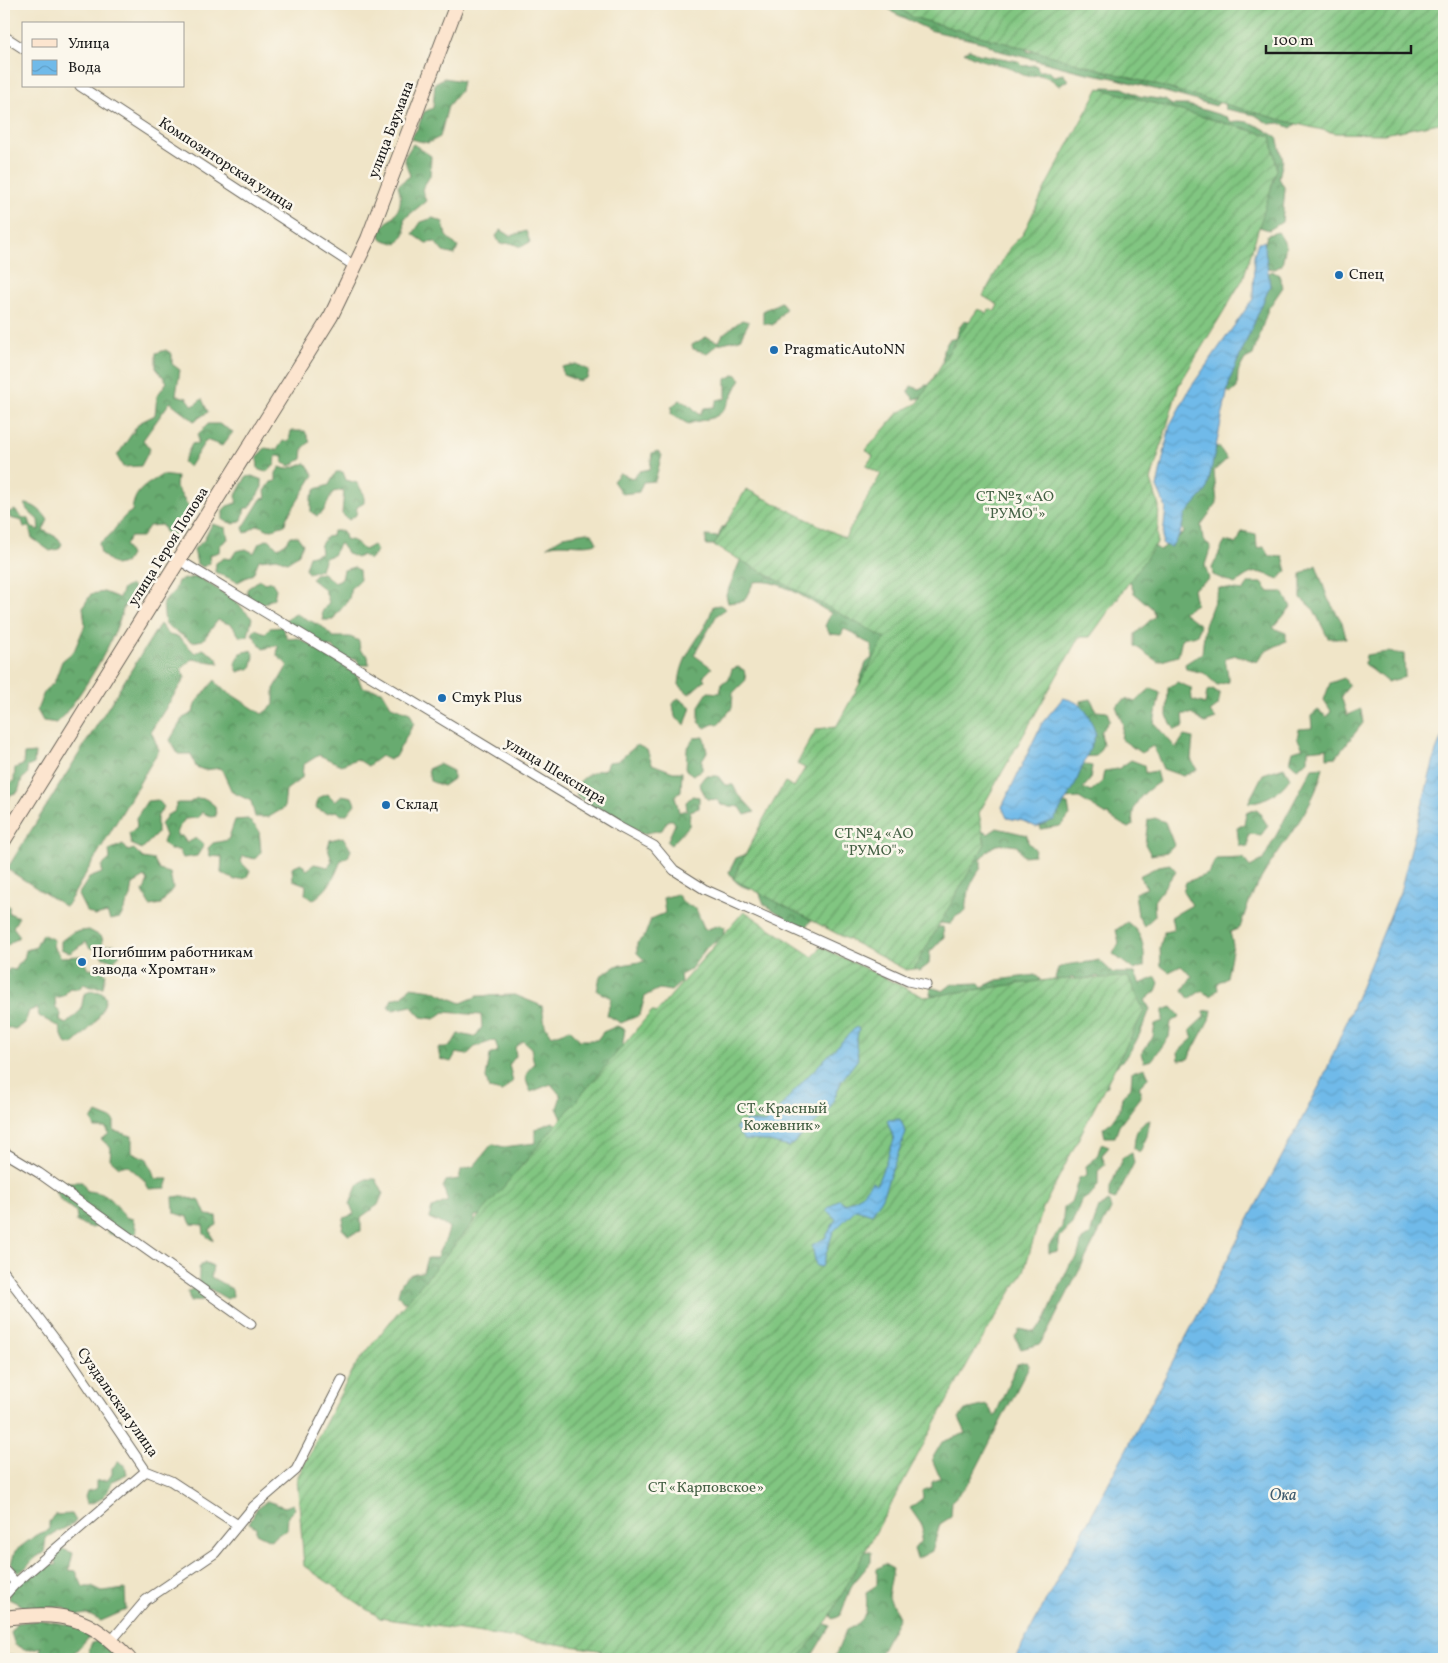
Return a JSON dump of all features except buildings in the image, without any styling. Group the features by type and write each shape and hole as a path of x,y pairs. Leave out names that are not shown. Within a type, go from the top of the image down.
{"street":[{"name":"улица Баумана","path":"356,267 458,4"},
{"path":"4,36 22,48"},
{"name":"Композиторская улица","path":"83,88 356,267"},
{"name":"улица Героя Попова","path":"4,840 331,316 356,267"},
{"name":"улица Шекспира","path":"179,560 610,822 654,846 674,870 704,889 908,981 926,985"},
{"path":"4,1152 39,1173 251,1324"},
{"name":"Суздальская улица","path":"4,1272 70,1360 146,1471 16,1583 4,1596"},
{"path":"112,1640 146,1600 215,1554 253,1507 296,1470 342,1380"},
{"path":"146,1471 172,1481 238,1525"},
{"path":"4,1570 16,1583"},
{"path":"4,1618 50,1616 79,1620 96,1628 112,1640 129,1659"}],"green space":[{"path":"884,4 903,4 1020,44 1029,52 1045,51 1220,102 1216,106 1114,78 1082,72 1000,51 985,43 929,30 892,12"},
{"path":"894,4 1444,4 1444,122 1384,134 1335,133 1289,122 912,17"},
{"path":"970,49 978,54 1018,61 1023,66 1036,65 1039,71 1049,71 1054,76 1063,74 1068,80 1059,86 1044,76 1024,75 1008,67 972,57 964,52"},
{"path":"444,78 462,81 460,91 448,106 440,137 428,143 410,139 417,129 424,112 433,108 435,83"},
{"path":"1104,87 1123,88 1139,96 1165,100 1172,105 1188,105 1227,117 1231,122 1244,121 1261,127 1277,137 1283,160 1279,178 1285,189 1282,222 1269,230 1253,225 1098,92"},
{"path":"1221,87 1301,120 1291,128 1280,123 1269,124 1255,115 1225,109"},
{"name":"СТ №3 «АО \"РУМО\"»","path":"1099,88 1271,136 1277,169 1243,279 1179,385 1151,480 1159,506 1157,543 1090,637 1079,637 979,813 985,844 914,969 906,970 733,879 785,782 794,787 805,768 797,764 816,729 836,727 885,638 714,546 746,489 845,538 881,474 866,466 873,456 866,450 898,413 918,403 960,334 978,309 988,313 989,309 995,311 998,305 983,296 1010,247 1023,234 1048,182"},
{"path":"413,144 431,156 430,176 422,189 426,201 404,219 405,233 397,244 381,239 379,229 394,215 400,205 398,185 410,176 404,158"},
{"path":"433,218 443,222 446,236 458,247 455,255 443,252 435,242 426,243 413,234 421,222"},
{"path":"501,230 511,236 526,231 530,242 521,247 511,243 500,244 496,236"},
{"path":"1278,232 1286,245 1282,265 1275,269 1267,268 1263,251 1267,235"},
{"path":"1272,271 1279,275 1283,287 1268,309 1253,355 1245,359 1238,372 1237,388 1231,393 1224,389 1263,278"},
{"path":"781,302 786,308 773,325 763,323 763,311"},
{"path":"742,320 749,322 740,339 718,344 707,353 693,349 692,345 706,337 719,342 723,334"},
{"path":"965,320 974,323 975,336 983,339 988,352 947,369 949,381 943,390 914,399 908,392 911,386 919,389 926,385 934,386 942,368 943,350 949,340 956,338 959,328"},
{"path":"166,350 172,354 172,364 180,370 176,395 187,398 193,406 202,399 208,412 194,421 170,402 143,440 150,449 141,466 123,467 117,456 139,423 155,415 157,396 167,382 156,368 156,353"},
{"path":"576,364 589,370 587,378 579,381 563,375 562,367"},
{"path":"736,374 741,379 730,401 718,415 688,424 671,414 672,406 680,400 691,406 700,415 704,408 714,407 717,400 726,398 726,379"},
{"path":"208,424 219,424 233,432 222,446 206,440 189,467 183,462 192,444 198,443 198,434"},
{"path":"291,431 305,431 310,442 303,448 302,459 290,466 283,463 283,456 276,456 275,465 266,472 258,469 257,457 265,448 277,450 283,441 289,441"},
{"path":"1219,447 1227,459 1214,471 1217,503 1201,525 1203,540 1211,546 1205,565 1209,579 1193,589 1196,604 1183,612 1200,625 1197,635 1182,638 1178,656 1158,662 1135,646 1135,634 1155,616 1152,608 1134,593 1128,575 1149,543 1160,550 1184,533 1180,519 1208,453"},
{"path":"658,451 662,455 655,481 643,482 639,492 622,494 613,481 620,473 632,478 640,471 650,469 652,453"},
{"path":"306,463 314,475 286,519 285,525 269,530 258,525 245,533 243,528 261,499 266,498 265,491 271,482 276,481 276,473 280,467 286,469"},
{"path":"336,472 343,472 346,480 357,483 364,494 364,503 357,507 356,515 349,520 342,514 344,490 333,492 323,512 317,516 311,512 311,498 316,489 329,485"},
{"path":"162,475 177,477 176,487 189,507 176,535 165,532 162,525 149,526 142,537 130,537 125,545 130,555 125,563 115,565 101,554 99,543 109,536 123,518 132,511 135,498 141,489"},
{"path":"252,476 262,480 262,487 250,508 245,508 242,520 234,524 223,520 223,510 227,506 237,503 236,495 246,477"},
{"path":"25,504 35,507 46,517 48,520 43,530 58,538 62,544 59,549 50,551 32,538 29,527 24,527 22,521 10,518 9,512 15,510 21,517 29,519 32,528 39,530 38,520 27,510"},
{"path":"212,524 226,528 228,539 220,545 219,552 209,555 210,563 203,567 197,564 194,549 204,540"},
{"path":"730,526 891,639 861,688 859,682 866,663 872,658 871,644 844,629 841,635 830,634 825,626 831,613 784,587 764,582 754,582 744,601 728,603 726,595 742,556 731,545 706,545 706,536 718,537 722,527"},
{"path":"333,531 343,531 345,539 354,541 364,550 373,545 377,551 369,560 362,555 357,558 348,554 340,543 333,555 325,558 321,569 308,573 305,568 309,556 321,553 320,546 326,537 332,536"},
{"path":"1242,531 1256,534 1257,548 1264,547 1270,556 1283,557 1287,571 1278,579 1265,574 1251,573 1235,584 1213,575 1212,568 1225,541 1237,544"},
{"path":"586,532 592,533 597,543 547,546 564,536"},
{"path":"291,536 297,536 303,544 298,555 287,562 277,558 259,560 253,574 238,582 215,572 216,563 224,558 231,559 236,551 246,549 254,553 259,543 269,539 278,548 286,543"},
{"path":"1316,565 1328,599 1342,622 1346,638 1328,638 1314,610 1301,598 1301,574"},
{"path":"354,567 359,570 360,580 350,589 347,602 333,620 323,620 322,612 329,602 325,590 311,579 315,574 323,573 334,582 342,579 344,570"},
{"path":"197,576 234,600 252,618 248,636 240,637 232,625 218,620 203,640 192,642 165,624 163,603 175,590 178,581"},
{"path":"259,580 265,583 271,581 276,589 274,598 262,605 248,599 247,589"},
{"path":"1249,583 1262,583 1269,592 1283,592 1291,607 1273,628 1286,633 1286,641 1264,652 1257,662 1236,655 1225,658 1229,682 1217,685 1204,673 1186,669 1185,664 1202,653 1205,625 1219,588 1243,591"},
{"path":"130,585 139,593 133,604 124,606 113,636 87,683 57,723 43,721 37,710 45,690 54,683 62,661 74,651 85,625 83,607 91,594 104,592 119,598 123,589"},
{"path":"720,605 726,609 717,615 694,655 712,668 703,677 705,680 689,694 679,685 684,662 705,626 713,606"},
{"path":"296,614 323,627 333,637 350,637 359,641 360,650 368,656 369,665 359,665 357,659 343,659 333,647 324,647 285,620"},
{"path":"160,624 169,635 179,637 195,653 203,649 216,657 219,663 192,659 181,669 185,678 151,731 159,750 66,907 7,869"},
{"path":"282,627 288,639 298,638 330,656 357,675 362,687 382,691 391,706 410,713 414,723 395,757 389,760 381,756 368,766 357,759 341,765 319,755 303,765 302,778 286,790 284,808 269,817 255,817 251,801 232,792 221,768 204,770 196,767 191,754 178,754 170,740 183,718 193,713 195,704 215,680 220,687 262,714 274,705 274,689 288,665 277,656 278,645 263,649 252,634 255,629 265,633 270,628"},
{"path":"252,650 254,657 251,668 238,672 235,664 241,653"},
{"path":"1388,652 1404,654 1405,677 1387,682 1365,664 1366,655"},
{"path":"738,667 744,670 746,680 733,693 732,708 719,724 713,724 705,728 699,722 699,706 708,692 720,693 722,683 729,679 732,669"},
{"path":"1344,678 1349,686 1341,696 1347,715 1361,709 1363,723 1336,757 1327,758 1327,748 1308,750 1308,761 1297,768 1290,762 1293,751 1303,748 1297,738 1299,729 1312,728 1311,716 1318,710 1327,717 1331,711 1324,700 1330,683"},
{"path":"1177,682 1191,688 1192,700 1205,704 1207,691 1213,689 1220,694 1218,706 1210,712 1216,719 1205,723 1191,714 1183,714 1184,726 1175,730 1167,716 1168,688"},
{"path":"1151,688 1160,693 1154,723 1176,748 1184,736 1193,738 1191,759 1197,770 1183,776 1163,769 1153,746 1141,753 1121,739 1123,725 1116,706 1126,699 1135,702"},
{"path":"678,698 691,707 685,725 675,717 673,704"},
{"path":"1091,699 1096,711 1107,712 1110,720 1101,732 1103,745 1096,756 1083,757 1081,701"},
{"path":"704,737 707,752 702,760 702,770 693,775 686,770 687,749 694,738"},
{"path":"637,745 647,750 652,764 673,772 682,772 681,791 675,796 679,812 687,810 686,802 692,796 699,797 699,808 690,811 689,826 671,845 667,842 675,824 673,820 668,820 662,830 641,834 634,828 622,826 612,814 598,812 577,796 576,786 582,779 589,774 605,769 608,762 618,761"},
{"path":"35,753 34,764 27,767 28,774 22,779 18,792 10,795 7,807 4,807 4,794 8,793 9,785 14,780 15,768 23,765 24,754"},
{"path":"1131,760 1144,765 1145,773 1156,771 1159,782 1139,799 1134,811 1133,825 1128,828 1079,798 1064,799 1081,764 1092,766 1090,780 1083,788 1091,791 1102,782 1104,771 1118,769"},
{"path":"439,764 453,771 453,779 443,786 430,781 428,769"},
{"path":"1284,767 1290,778 1282,788 1267,798 1248,803 1263,774"},
{"path":"1323,767 1312,799 1262,877 1250,901 1240,928 1230,932 1233,945 1227,977 1217,983 1218,990 1210,996 1201,991 1189,999 1183,990 1192,976 1181,966 1169,972 1161,966 1160,948 1164,932 1174,930 1171,917 1192,905 1183,891 1186,882 1208,874 1216,859 1243,858 1250,867 1263,860 1312,768"},
{"path":"705,776 718,776 725,785 733,785 738,794 755,812 745,815 740,807 721,805 717,800 707,799 699,784"},
{"path":"328,794 335,801 342,795 352,797 355,804 347,814 341,815 337,811 326,813 316,808 318,798"},
{"path":"197,798 206,799 215,806 216,816 211,817 202,812 198,818 185,819 177,830 177,836 182,836 187,843 196,838 204,845 197,856 183,858 179,850 170,850 163,843 165,836 161,825 167,815 174,812 177,803 189,803"},
{"path":"158,800 164,807 157,817 157,834 142,849 131,844 129,833 137,828 136,818 147,801"},
{"path":"1057,802 1068,804 1070,816 1060,826 1041,829 1039,822"},
{"path":"1257,809 1268,826 1261,835 1248,834 1248,847 1239,845 1237,828 1244,824 1246,813"},
{"path":"1155,818 1165,822 1174,845 1167,852 1151,855 1145,844 1148,820"},
{"path":"248,819 259,830 261,852 255,859 243,856 241,862 250,871 246,878 235,880 221,873 222,857 210,856 208,848 213,843 228,840 235,820"},
{"path":"997,828 1027,835 1028,842 1035,849 1034,855 1023,856 1017,846 996,845 993,847 981,859 981,868 972,882 968,894 966,911 955,917 951,924 937,923 977,836 985,831 988,834"},
{"path":"343,837 351,850 348,857 341,860 331,882 313,900 305,894 306,885 293,880 292,867 301,863 307,870 314,864 328,867 332,862 328,847 330,840"},
{"path":"123,844 128,851 134,849 143,858 154,860 159,870 170,873 173,888 161,904 150,906 143,892 148,881 145,877 133,884 131,896 120,918 110,920 107,913 95,916 86,911 78,895 89,878 102,873 102,866 110,859 109,850"},
{"path":"747,854 813,918 806,927 792,922 764,904 758,889 745,887 735,880 729,872 736,858"},
{"path":"1170,864 1176,871 1154,901 1155,916 1144,926 1138,916 1135,893 1147,888 1139,876 1159,866"},
{"path":"677,894 683,902 696,909 705,930 719,925 725,927 722,938 707,947 690,970 680,975 681,982 671,991 659,989 645,996 640,1015 621,1023 607,1015 611,998 597,991 600,976 616,966 645,961 637,953 637,943 645,935 651,919 665,913 663,898"},
{"path":"4,902 9,906 9,913 19,917 13,927 20,936 4,948"},
{"name":"СТ «Красный Кожевник»","path":"744,911 813,957 821,947 924,997 1047,980 1128,977 1144,1011 1043,1208 1024,1271 969,1361 829,1618 798,1659 629,1659 598,1650 380,1618 304,1566 297,1478 355,1366 398,1312 652,1011 656,1013"},
{"path":"1127,922 1140,936 1144,953 1144,966 1134,970 1113,954 1119,943 1116,930"},
{"path":"935,927 943,927 944,937 930,952 929,964 920,971 910,967"},
{"path":"89,930 102,937 103,946 114,944 120,955 113,961 102,957 100,949 90,948 86,942 70,953 61,949 61,941 73,932"},
{"path":"42,934 54,940 53,946 61,957 81,956 88,969 101,968 106,974 103,987 90,987 84,984 78,989 69,988 64,996 55,998 56,1008 61,1014 60,1021 66,1024 81,1010 84,994 91,991 102,992 106,998 97,1019 72,1045 65,1043 59,1027 39,1016 37,1008 29,1011 25,1023 15,1029 4,1027 4,976 9,969 16,970 17,964 24,959 26,950 36,947"},
{"path":"1099,960 1113,973 1135,973 1140,984 1156,977 1159,983 1156,991 1145,1000 1150,1009 1134,1045 1123,1060 1107,1074 1108,1086 1095,1091 1107,989 1098,976 1082,981 1072,977 1064,984 1055,978 1058,968"},
{"path":"1035,975 1040,979 1032,991 944,1007 930,994 931,987 943,991 952,984 979,983 982,987 997,980"},
{"path":"410,987 432,990 461,1003 478,996 515,995 542,1006 545,1025 552,1036 570,1029 580,1040 597,1040 603,1032 617,1026 625,1029 621,1054 563,1121 557,1108 561,1096 551,1084 531,1092 527,1084 526,1077 528,1071 534,1064 531,1048 523,1041 515,1047 516,1056 509,1065 513,1081 502,1092 489,1089 486,1078 490,1055 498,1051 495,1040 475,1047 467,1055 456,1053 451,1062 440,1059 438,1048 451,1046 458,1034 475,1037 482,1027 481,1015 444,1012 434,1019 421,1017 411,1006 393,1010 388,1007 392,999 403,996"},
{"path":"1172,1007 1180,1016 1171,1022 1169,1037 1152,1060 1144,1062 1141,1054 1153,1037 1155,1024 1163,1021 1163,1010"},
{"path":"1212,1010 1211,1016 1188,1059 1179,1060 1178,1052 1193,1038 1190,1030 1204,1017 1204,1011"},
{"path":"1145,1068 1149,1077 1139,1087 1141,1097 1119,1126 1115,1137 1105,1137 1103,1128 1110,1123 1120,1109 1122,1097 1131,1087 1132,1072"},
{"path":"97,1113 114,1120 114,1131 132,1136 132,1152 147,1159 156,1179 169,1179 166,1188 149,1189 144,1180 127,1165 119,1167 110,1159 111,1148 101,1139 109,1134 106,1128 95,1128 91,1119"},
{"path":"1150,1120 1147,1136 1140,1152 1134,1149 1136,1135 1139,1128"},
{"path":"553,1122 560,1128 486,1215 475,1216 468,1237 417,1301 403,1302 398,1295 403,1281 409,1275 423,1272 427,1258 437,1258 447,1237 449,1227 429,1218 432,1208 448,1201 443,1187 446,1181 459,1179 461,1170 474,1166 492,1144 504,1147 535,1143 535,1129"},
{"path":"1101,1144 1109,1147 1102,1155 1105,1165 1098,1171 1098,1185 1092,1194 1081,1201 1072,1224 1060,1237 1058,1251 1049,1253 1049,1245 1062,1227 1064,1207 1071,1202 1079,1178 1087,1175 1086,1166 1097,1157"},
{"path":"1132,1153 1134,1163 1115,1200 1109,1198 1109,1190 1123,1157"},
{"path":"366,1179 376,1179 383,1193 378,1205 361,1217 361,1231 348,1235 342,1229 344,1218 354,1214 350,1204 357,1186"},
{"path":"65,1182 82,1182 87,1191 105,1195 125,1217 133,1219 137,1232 123,1239 108,1233 103,1225 92,1228 77,1222 76,1212 60,1200 56,1190"},
{"path":"181,1196 200,1201 206,1215 216,1216 217,1225 210,1229 213,1241 204,1234 203,1225 191,1224 188,1217 174,1213 173,1197"},
{"path":"1109,1202 1111,1209 1040,1344 1021,1349 1015,1337 1020,1329 1034,1332 1043,1324 1070,1264 1077,1258 1082,1240 1090,1235 1099,1207"},
{"path":"204,1262 213,1266 211,1277 232,1289 233,1296 227,1299 210,1289 203,1300 190,1302 188,1292 199,1283 199,1268"},
{"path":"1026,1362 1029,1366 969,1483 952,1501 951,1517 940,1524 932,1551 917,1559 914,1549 920,1542 923,1527 910,1508 923,1498 922,1491 932,1487 932,1482 940,1478 932,1459 942,1442 966,1433 959,1418 965,1410 987,1405 995,1416 1017,1364"},
{"path":"118,1462 125,1465 127,1474 112,1481 106,1493 100,1499 87,1504 85,1497 87,1491 96,1489 96,1481 108,1480 112,1474 112,1468"},
{"path":"267,1501 285,1507 293,1504 295,1509 288,1516 287,1529 270,1540 256,1533 256,1527 249,1523 257,1508"},
{"path":"72,1514 76,1521 46,1538 44,1553 36,1557 18,1573 11,1564 15,1551 36,1535 49,1530 49,1522 54,1515"},
{"path":"60,1548 73,1553 69,1570 76,1571 83,1587 92,1587 102,1592 125,1589 126,1610 101,1621 87,1614 73,1616 64,1607 27,1608 9,1599 9,1586 38,1573 45,1565 57,1565 53,1553"},
{"path":"861,1550 871,1552 871,1562 852,1585 840,1616 833,1619 828,1609"},
{"path":"884,1564 893,1569 888,1596 899,1617 879,1655 867,1659 861,1653 858,1659 834,1659 846,1630 862,1620 867,1606 866,1592 877,1585 877,1569"},
{"path":"808,1616 830,1626 810,1659 787,1659"},
{"path":"40,1620 78,1626 90,1636 68,1659 4,1659 7,1656 37,1655 42,1647 27,1650 15,1645 11,1633 16,1623"},
{"path":"100,1639 117,1659 76,1659 81,1653 88,1654 91,1644"}],"water":[{"path":"1264,241 1270,286 1230,379 1207,490 1185,515 1180,534 1171,547 1162,544 1166,508 1157,487 1170,425 1191,387 1253,299 1254,255 1258,242"},
{"path":"1063,698 1077,703 1085,710 1096,734 1074,787 1054,820 1036,827 1023,821 1007,818 1002,807 1042,723"},
{"name":"Ока","path":"1444,731 1444,1659 1015,1659 1322,1081 1400,892 1436,751"},
{"path":"856,1027 859,1029 856,1042 858,1059 842,1080 830,1108 812,1127 789,1147 765,1141 744,1140 735,1128 746,1121 766,1123 804,1080"},
{"path":"900,1119 906,1132 882,1197 872,1214 856,1209 833,1232 822,1267 816,1266 812,1245 825,1238 836,1219 826,1210 839,1199 845,1204 860,1196 872,1181 877,1184 894,1140 887,1120"}],"place":[{"name":"Спец","path":"1339,275"},
{"name":"PragmaticAutoNN","path":"774,350"},
{"name":"Cmyk Plus","path":"442,698"},
{"name":"Склад","path":"386,805"},
{"name":"Погибшим работникам завода «Хромтан»","path":"82,962"}],"park label":[{"name":"СТ №4 «АО \"РУМО\"»","path":"874,842"},
{"name":"СТ «Карповское»","path":"706,1488"}]}
